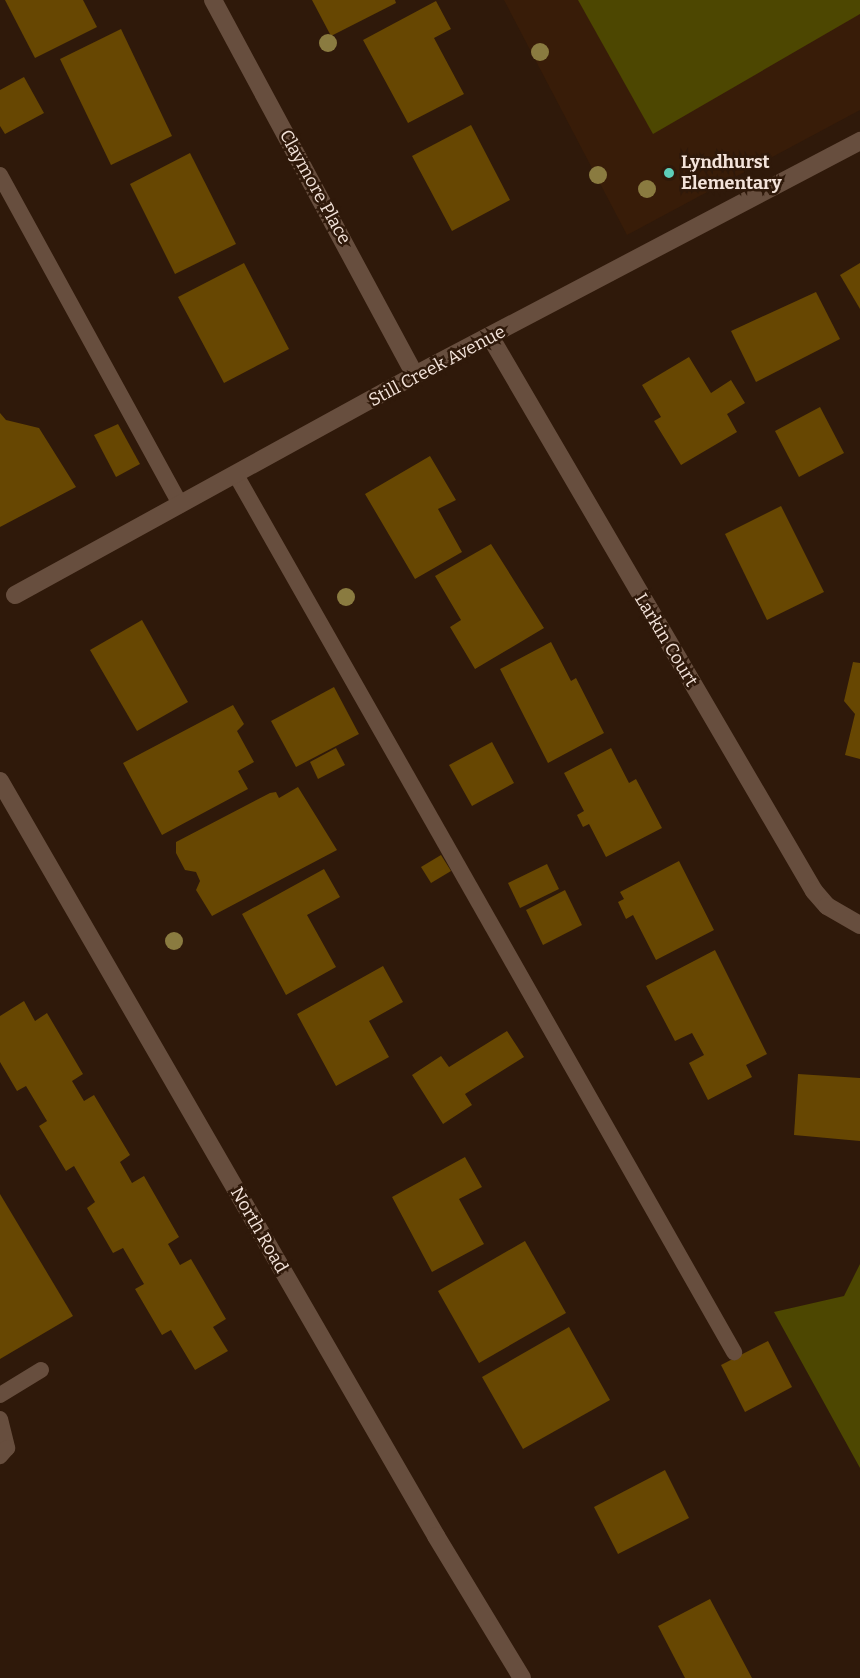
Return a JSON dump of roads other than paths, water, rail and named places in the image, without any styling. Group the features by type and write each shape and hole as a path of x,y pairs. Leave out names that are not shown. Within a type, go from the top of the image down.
{"street":[{"name":"Claymore Place","path":"213,0 415,375"},
{"name":"Still Creek Avenue","path":"15,595 415,375 491,338 860,141"},
{"name":"Larkin Court","path":"491,338 814,891 827,906 860,925"},
{"name":"North Road","path":"0,781 435,1534 522,1678"}],"lane":[{"path":"0,175 181,505"},
{"path":"236,475 734,1352"},
{"path":"0,1395 41,1370"},
{"path":"0,1419 7,1448 0,1456"}],"place":[{"name":"Lyndhurst Elementary","path":"669,173"}]}
